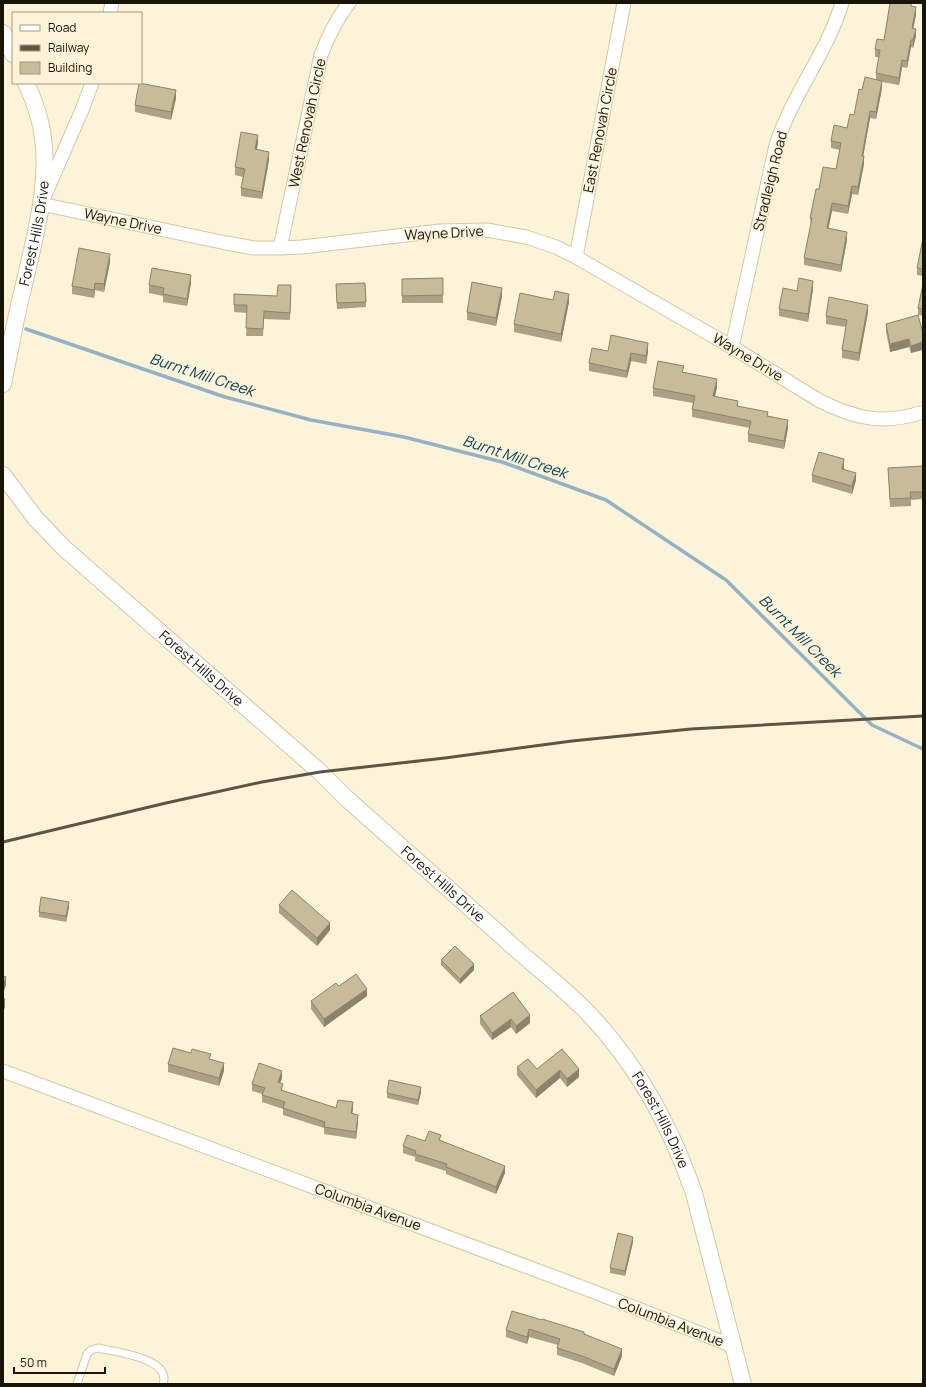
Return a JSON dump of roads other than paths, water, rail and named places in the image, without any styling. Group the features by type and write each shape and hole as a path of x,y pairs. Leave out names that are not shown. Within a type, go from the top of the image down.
{"street":[{"name":"West Renovah Circle","path":"280,248 321,55 326,41 343,10 349,3"},
{"name":"East Renovah Circle","path":"576,257 624,3"},
{"name":"Stradleigh Road","path":"732,347 776,145 787,117 815,67 842,3"},
{"path":"3,33 12,52"},
{"name":"Forest Hills Drive","path":"3,384 41,204 44,176 44,139 35,103 26,84"},
{"path":"41,204 82,110 92,84"},
{"name":"Wayne Drive","path":"41,204 226,244 254,248 302,247 440,230 460,229 487,230 526,236 556,247 576,257 732,347 820,401 852,414 873,419 890,420 923,412"},
{"name":"Forest Hills Drive","path":"3,475 36,519 65,549 314,766 346,798 572,998 607,1034 645,1086 675,1143 685,1168 694,1193 743,1384"},
{"name":"Columbia Avenue","path":"3,1071 592,1291 733,1346"}],"lane":[{"path":"77,1384 87,1354 98,1348 147,1360 158,1366 164,1373 165,1379 163,1384"}],"waterway":[{"name":"Burnt Mill Creek","path":"26,329 225,397 311,420 404,437 502,462 606,500 726,580 872,725 923,749"}],"railway":[{"path":"3,842 166,803 262,782 320,772 445,758 572,741 691,729 923,716"}]}
